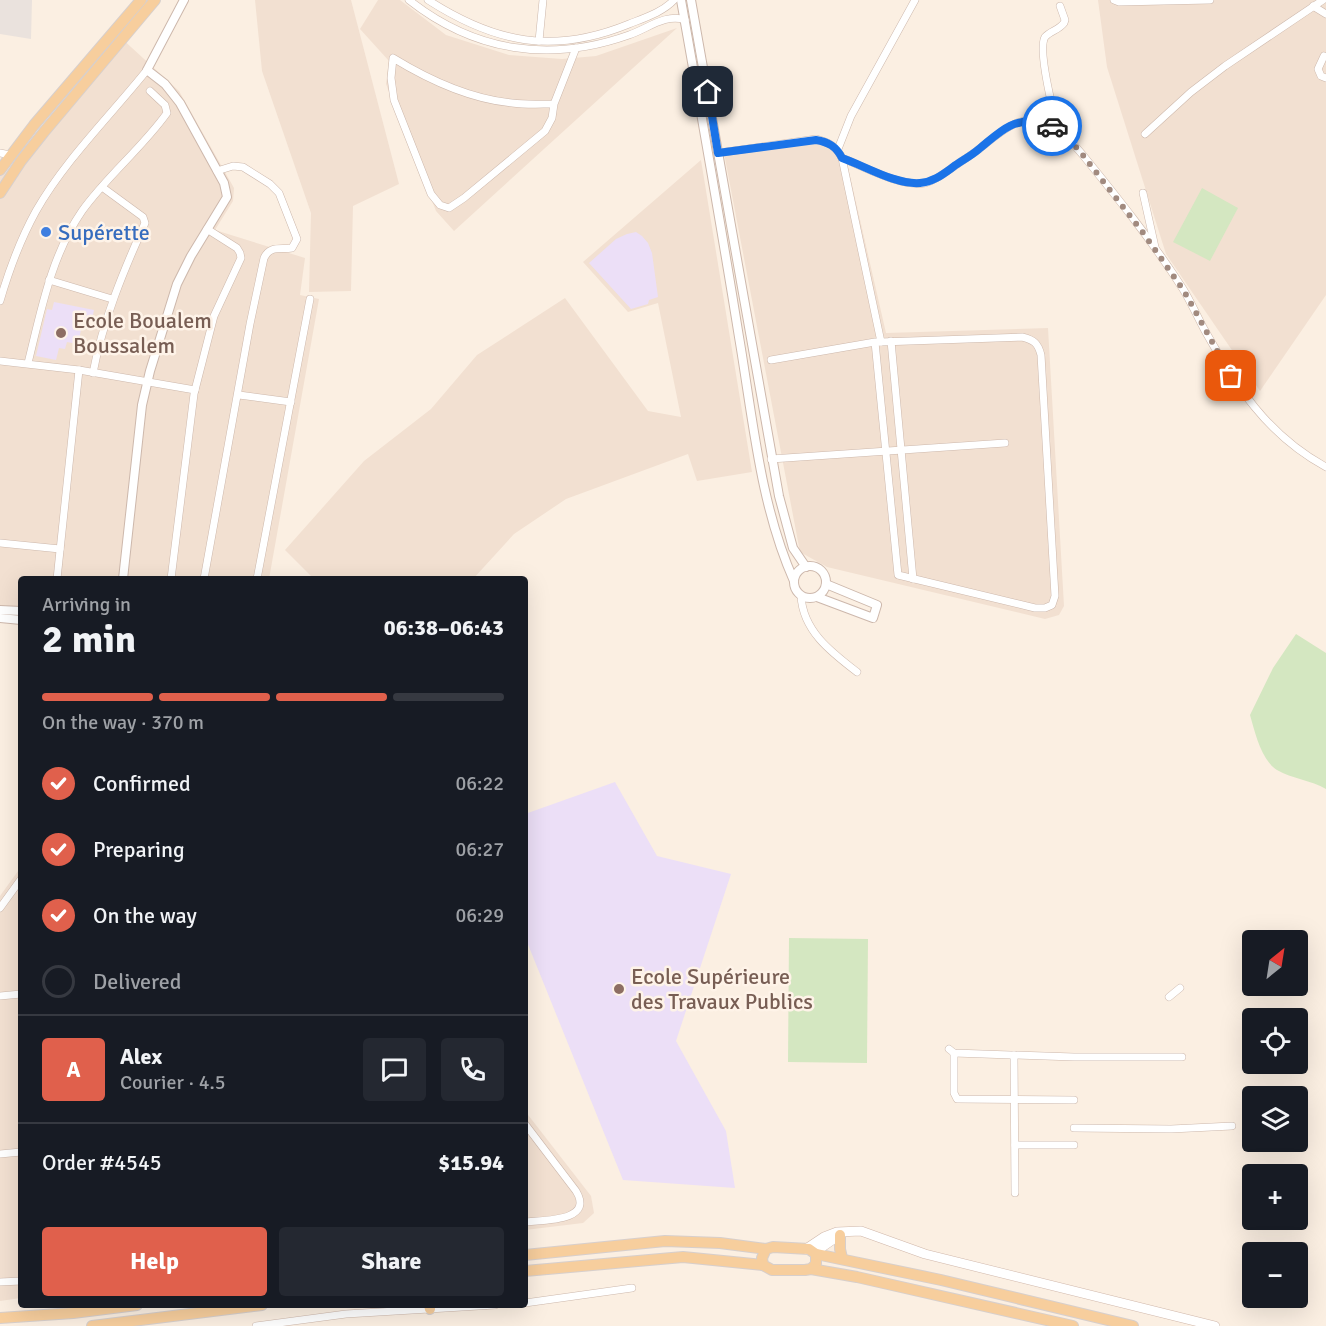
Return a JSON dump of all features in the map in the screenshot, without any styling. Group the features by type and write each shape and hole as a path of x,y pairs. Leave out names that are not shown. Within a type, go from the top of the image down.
{"main road":[{"path":"0,170 5,154 141,0"},
{"path":"0,193 44,132 155,0"},
{"path":"812,1251 844,1233 861,1231 925,1254 1215,1326"},
{"path":"842,1258 840,1249 844,1233"},
{"path":"528,1255 665,1240 812,1251 1133,1326"},
{"path":"763,1265 762,1258 766,1249"},
{"path":"811,1269 816,1264 812,1251"},
{"path":"528,1272 682,1257 763,1265 771,1270 811,1269 857,1277 1073,1326"},
{"path":"0,1318 113,1308"},
{"path":"92,1326 238,1308"}],"street":[{"path":"0,301 14,258 36,210 67,167 147,70 184,0"},
{"path":"409,0 434,17 485,41 533,51 576,48 617,40 671,17 685,20"},
{"path":"428,0 469,24 494,34 539,41 573,39 613,30 646,18 674,0"},
{"path":"539,41 543,0"},
{"path":"681,0 763,479 780,546 797,592 801,596 817,597 873,618 877,605 826,584"},
{"path":"691,0 771,459 793,548 806,567"},
{"path":"838,149 851,116 915,0"},
{"path":"1114,0 1119,2 1210,0"},
{"path":"1145,134 1208,79 1323,0"},
{"path":"1058,130 1046,74 1043,46 1047,35 1064,23 1060,6"},
{"path":"1313,6 1326,14"},
{"path":"554,104 513,103 483,97 434,80 393,58 392,89 398,113 431,194 440,205 453,207 545,131 552,118 554,104 576,48"},
{"path":"1324,56 1318,69 1321,76 1326,78"},
{"path":"123,576 147,382 177,284 191,256 227,197 226,187 180,103 165,84 147,70"},
{"path":"28,363 49,280 76,220 167,113 166,107 150,91"},
{"path":"842,158 897,180 922,183 934,180 1016,122 1030,120 1049,123 1068,138 1082,154 1155,249 1184,291 1245,398 1288,442 1326,467"},
{"path":"718,153 816,140 831,144 838,149 842,158 878,342 898,575 1035,608 1052,605 1055,597 1041,355 1034,340 1022,337 891,341 878,342 771,360"},
{"path":"205,576 250,324 266,255 272,249 292,248 297,239 279,194 270,184 243,167 233,166 217,171"},
{"path":"93,373 112,299 145,220 102,187"},
{"path":"1143,193 1155,249"},
{"path":"171,576 195,390 214,317 241,258 237,248 207,230"},
{"path":"49,280 112,299"},
{"path":"258,576 310,299"},
{"path":"891,341 913,579"},
{"path":"0,361 79,370 195,390"},
{"path":"57,576 79,370"},
{"path":"239,395 291,402"},
{"path":"771,459 1005,443"},
{"path":"0,543 60,549"},
{"path":"794,582 798,572 806,567 811,566 820,570 826,579 826,584 825,589 817,597"},
{"path":"801,596 802,607 816,636 857,672"},
{"path":"0,610 18,611"},
{"path":"0,618 18,620"},
{"path":"0,908 18,883"},
{"path":"1169,997 1180,988"},
{"path":"0,996 18,994"},
{"path":"1074,1100 957,1099 954,1093 952,1051 1014,1055 1182,1057"},
{"path":"1014,1055 1015,1193"},
{"path":"1074,1128 1171,1129 1232,1126"},
{"path":"528,1128 576,1191 580,1200 578,1210 570,1216 528,1222"},
{"path":"1015,1145 1074,1145"},
{"path":"0,1154 18,1152"},
{"path":"0,1281 18,1281"},
{"path":"528,1303 632,1288"},
{"path":"256,1326 346,1314 417,1308"}],"shaded area":[{"path":"0,0 32,0 31,39 0,34"},
{"path":"255,0 351,0 399,184 353,206 351,291 309,292 311,213 262,71"},
{"path":"378,0 400,0 446,35 509,55 562,59 596,56 677,28 454,231 436,211 386,84 389,61 360,29"},
{"path":"1098,0 1326,0 1326,295 1260,391 1166,254 1107,67"},
{"path":"119,36 179,91 234,188 233,201 215,230 305,258 300,295 319,299 270,576 18,576 18,618 0,616 0,170 5,173"},
{"path":"816,136 835,143 845,154 886,333 1048,328 1064,606 1059,615 1045,619 827,567 800,552 723,148"},
{"path":"701,160 752,472 697,481 688,454 566,499 514,534 476,576 311,576 285,550 364,461 431,409 477,355 565,298 648,411 681,417 658,303 628,312 583,262"},
{"path":"636,232 648,243 652,253 658,297 649,300 648,304 631,309 589,263 616,239"},
{"name":"Ecole Boualem Boussalem","path":"54,302 94,310 91,324 82,323 77,344 67,342 65,349 59,348 56,360 36,356 47,309 52,310"},
{"name":"Ecole Supérieure des Travaux Publics","path":"615,782 657,856 731,874 676,1041 726,1131 735,1188 623,1180 528,944 528,813"},
{"path":"18,871 18,1298 0,1301 0,896"},
{"path":"528,1115 591,1196 594,1213 583,1223 528,1230"}],"green space":[{"path":"1202,188 1238,208 1210,261 1173,242"},
{"path":"1296,634 1326,653 1326,789 1283,773 1271,765 1259,745 1250,715 1273,668"},
{"path":"789,938 868,939 867,1063 788,1062"}],"way so far":[{"path":"1052,126 1068,138 1082,154 1165,262 1184,291 1231,376"}],"place":[{"name":"Supérette","path":"46,232"},
{"name":"Ecole Boualem Boussalem","path":"61,333"},
{"name":"Ecole Supérieure des Travaux Publics","path":"619,989"}],"route":[{"path":"708,92 718,153 816,140 824,141 838,149 842,158 909,183 934,180 1016,122 1030,120 1049,123 1052,126"}]}
